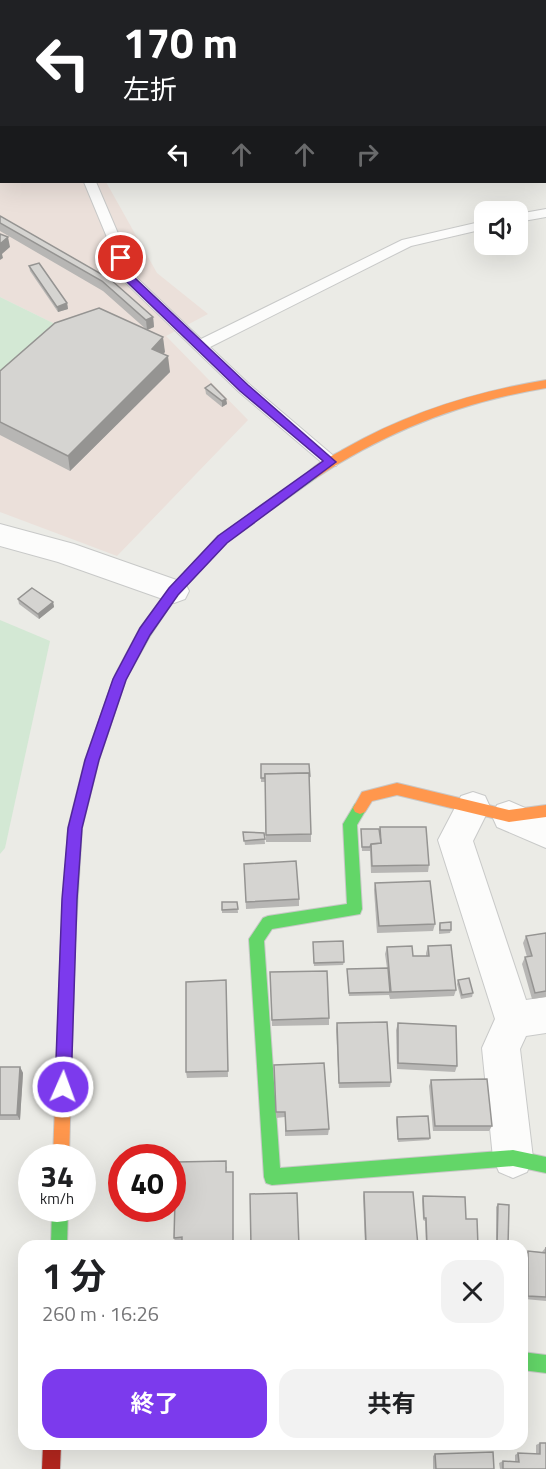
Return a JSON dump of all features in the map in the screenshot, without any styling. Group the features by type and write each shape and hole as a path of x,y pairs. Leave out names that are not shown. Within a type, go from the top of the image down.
{"street":[{"path":"61,1144 69,899 75,828 92,760 120,679 145,632 174,591 222,540 331,462 391,429 453,404 516,388 546,384"},
{"path":"0,535 63,552 174,591"},
{"path":"473,807 455,840 530,1017 501,1048 529,1162 273,1177 256,939 268,923 355,909 350,824 368,796 397,789 473,807 509,816 546,833"},
{"path":"509,816 546,811"},
{"path":"59,1240 60,1222"},
{"path":"528,1361 546,1364"},
{"path":"51,1469 52,1450"}],"lane":[{"path":"90,183 130,280 244,388 331,462"},
{"path":"528,217 546,213"},
{"path":"201,345 407,243 474,227"}],"shaded area":[{"path":"0,183 107,183 157,273 208,314 166,336 248,420 117,556 0,512 0,380 59,326 0,297"}],"green space":[{"path":"0,297 59,326 0,380"},
{"path":"0,620 50,641 5,848 0,854"}],"building":[{"path":"0,216 110,279 153,317 146,320 102,281 0,223"},
{"path":"0,234 8,237 0,244"},
{"path":"39,263 67,303 57,307 29,266"},
{"path":"99,308 163,337 152,349 168,356 68,456 0,422 0,371 55,323"},
{"path":"211,384 226,399 222,401 205,388"},
{"path":"32,588 53,602 38,614 18,599"},
{"path":"261,764 309,764 310,777 309,773 265,774 265,778 261,778"},
{"path":"309,773 311,834 266,835 265,774"},
{"path":"380,827 426,827 429,865 372,866 371,844 381,843"},
{"path":"361,829 379,829 381,843 362,847"},
{"path":"243,832 264,833 265,839 244,841"},
{"path":"296,861 299,899 246,902 244,864"},
{"path":"430,881 435,924 379,926 375,883"},
{"path":"222,902 237,902 238,909 222,910"},
{"path":"451,922 451,930 440,930 440,923"},
{"path":"546,933 546,991 535,993 525,957 532,956 526,936"},
{"path":"343,941 344,962 314,963 313,942"},
{"path":"451,945 456,990 391,992 387,947 412,946 413,956 429,956 428,946"},
{"path":"388,968 390,992 349,993 347,969"},
{"path":"327,971 329,1018 272,1020 270,972"},
{"path":"469,978 473,993 462,995 458,980"},
{"path":"226,980 228,1071 186,1072 186,982"},
{"path":"387,1022 391,1082 339,1083 337,1023"},
{"path":"398,1023 456,1026 457,1066 398,1063"},
{"path":"324,1063 329,1129 286,1131 285,1112 276,1112 274,1065"},
{"path":"0,1067 20,1067 17,1115 0,1115"},
{"path":"487,1079 492,1126 435,1126 431,1080"},
{"path":"428,1116 430,1138 398,1139 397,1117"},
{"path":"226,1161 226,1172 233,1172 233,1240 174,1238 174,1222 186,1222 186,1162"},
{"path":"364,1192 413,1192 417,1240 366,1240"},
{"path":"297,1193 299,1240 251,1240 250,1194"},
{"path":"423,1196 465,1197 466,1219 477,1219 478,1240 427,1240 426,1218 424,1218"},
{"path":"498,1204 509,1205 508,1240 497,1240"},
{"path":"528,1251 546,1253 546,1297 528,1296"},
{"path":"540,1443 546,1443 546,1469 503,1469 503,1461 519,1462 518,1453 540,1454"},
{"path":"493,1452 494,1469 436,1469 435,1454"}],"traffic: fast":[{"path":"68,943 75,828 92,760 120,679 145,632 174,591 222,539 312,475"},
{"path":"360,808 350,824 355,909 268,923 256,939 272,1177 513,1158 546,1165"},
{"path":"59,1240 60,1222"},
{"path":"528,1362 546,1364"}],"traffic: slow":[{"path":"312,475 338,457 423,415 484,396 546,384"},
{"path":"360,808 367,796 397,789 509,816 546,811"},
{"path":"61,1144 68,943"}],"traffic: jam":[{"path":"51,1469 52,1450"}],"route":[{"path":"63,1087 69,899 75,828 92,760 120,679 145,632 174,591 222,540 331,462 244,388 130,280 121,258"}]}
